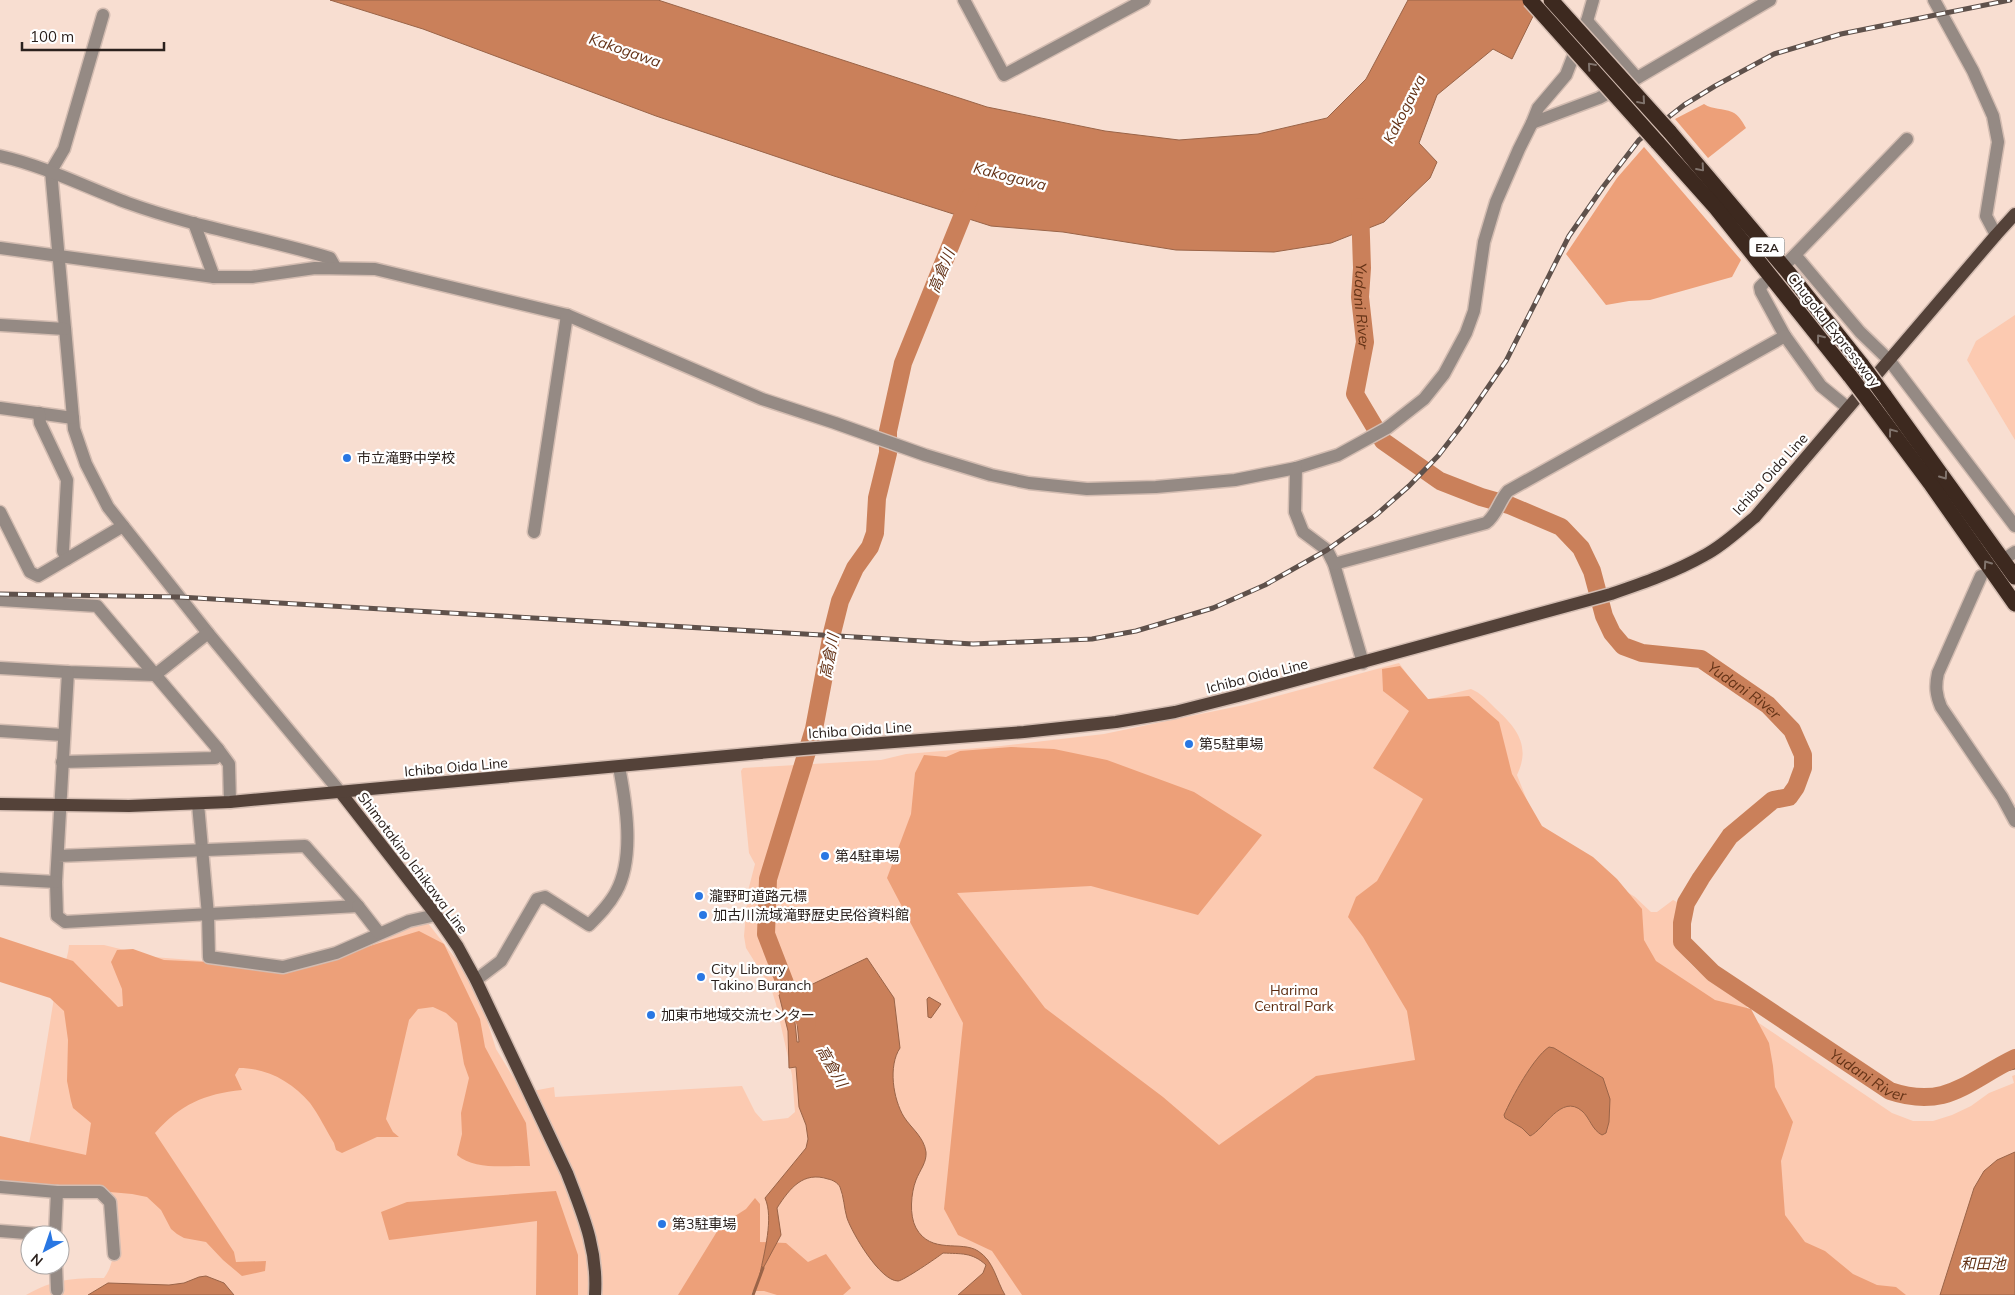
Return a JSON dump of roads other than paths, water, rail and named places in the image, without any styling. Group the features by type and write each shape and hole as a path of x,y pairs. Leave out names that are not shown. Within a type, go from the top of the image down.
{"highway":[{"name":"Chugoku Expressway","path":"1530,0 1663,136 1782,265 1862,365 2015,577"},
{"name":"Chugoku Expressway","path":"1551,0 1663,136 1716,208 1850,376 2015,604"}],"main road":[{"name":"Ichiba Oida Line","path":"341,793 803,749 1024,732 1116,722 1175,712 1362,663 1611,594 1647,582 1706,554 1732,537 1755,516 2015,214"},
{"name":"Shimotakino Ichikawa Line","path":"0,804 130,806 198,804 341,793 436,915 458,947 476,980 567,1173 594,1254 595,1295"}],"street":[{"path":"964,0 1004,75 1144,0"},
{"path":"0,248 214,277 252,277 335,267 375,270 567,316 762,399 925,456 991,475 1029,483 1087,489 1156,487 1235,480 1296,468 1338,455 1387,428 1424,399 1444,374 1466,333 1474,311 1484,242 1496,202 1518,149 1538,108 1566,75 1593,0"},
{"path":"1532,123 1599,98 1637,78 1770,0"},
{"path":"1934,0 1973,71 1993,116 1998,142 1986,216 1996,234"},
{"path":"103,15 67,140 51,171 74,429 86,464 108,507 208,633 341,793"},
{"path":"1587,21 1637,78"},
{"path":"1907,139 1793,258 1860,332 1889,360 2015,526"},
{"path":"0,156 51,171 129,203 194,223 330,258 335,267"},
{"path":"194,223 214,277"},
{"path":"1764,283 1760,287 1761,292 1785,336 1822,386 1848,408"},
{"path":"534,532 567,316"},
{"path":"0,325 65,329"},
{"path":"1334,564 1486,523 1494,517 1508,491 1785,336"},
{"path":"0,408 73,418"},
{"path":"39,413 40,423 67,480 63,551 68,559"},
{"path":"1296,468 1295,512 1303,532 1327,550 1334,564 1362,663"},
{"path":"1,519 30,572 38,576 122,526"},
{"path":"1981,576 1938,673 1936,695 1941,707 2002,797 2015,821"},
{"path":"0,600 97,606 218,748 229,764 230,802"},
{"path":"0,668 155,675 208,633"},
{"path":"68,672 63,735 62,805 56,882 57,916 65,922 358,906"},
{"path":"0,731 63,735"},
{"path":"62,762 215,758 218,748"},
{"path":"476,980 501,960 537,899 545,897 589,925 617,891 625,861 628,836 625,798 619,767"},
{"path":"198,804 208,915 209,958 283,966 336,953 409,921 436,915"},
{"path":"58,856 305,846 379,933"},
{"path":"0,879 56,882"},
{"path":"0,1187 57,1192 100,1192 110,1202 114,1254"},
{"path":"54,1225 57,1192"},
{"path":"0,1231 20,1233"},
{"path":"56,1275 57,1290"}],"water":[{"name":"Kakogawa","path":"330,0 658,0 987,107 1105,131 1179,140 1258,134 1327,118 1366,79 1408,0 1541,0 1512,59 1493,49 1437,95 1419,143 1437,162 1430,178 1384,222 1331,243 1274,252 1176,250 1063,232 991,226 656,116 423,29"},
{"path":"867,958 894,998 900,1048 894,1064 893,1082 895,1092 900,1110 920,1137 926,1152 924,1163 913,1191 912,1217 916,1228 922,1236 938,1244 971,1248 978,1251 988,1260 1005,1295 958,1295 983,1273 986,1265 966,1254 943,1253 901,1280 891,1279 875,1265 855,1234 847,1218 842,1195 837,1183 819,1177 804,1179 798,1183 777,1208 781,1235 760,1274 766,1246 769,1215 765,1198 806,1148 808,1139 806,1125 799,1107 796,1067 789,1068 788,1031 779,995 791,989 797,1042 799,1042 794,993"},
{"path":"929,997 941,1004 931,1018 928,1017 927,999"},
{"path":"1549,1047 1554,1048 1603,1078 1610,1099 1609,1122 1606,1133 1602,1135 1599,1133 1585,1114 1574,1107 1567,1106 1560,1109 1530,1136 1522,1128 1505,1118 1504,1115 1512,1098 1524,1078 1536,1060"},
{"path":"2014,1055 2015,1069 1990,1075"},
{"name":"和田池","path":"2015,1152 2015,1295 1940,1295 1974,1188 1984,1171 1997,1160"},
{"path":"206,1276 224,1283 234,1295 88,1295 108,1283 169,1285 184,1283"}],"waterway":[{"name":"高倉川","path":"807,1024 788,991 766,934 768,879 814,729 840,601 855,568 870,547 875,533 877,498 888,453 888,431 903,363 970,197"},
{"name":"Yudani River","path":"1360,207 1362,268 1360,297 1365,342 1355,394 1383,441 1440,481 1481,497 1509,505 1561,527 1581,548 1592,571 1604,616 1612,633 1623,646 1642,653 1701,659 1768,705 1792,730 1803,755 1803,768 1796,787 1789,797 1773,800 1730,836 1701,878 1686,903 1682,923 1682,942 1713,973 1890,1091 1910,1096 1927,1097 1942,1095 1969,1084 2015,1058"},
{"path":"753,1295 763,1268"}],"railway":[{"path":"0,594 179,597 973,644 1092,639 1136,631 1213,608 1265,585 1327,550 1376,515 1409,486 1438,456 1506,361 1569,236 1603,187 1639,140 1684,105 1774,54 1841,34 2010,0"}],"place":[{"name":"市立滝野中学校","path":"347,458"},
{"name":"第5駐車場","path":"1189,744"},
{"name":"第4駐車場","path":"825,856"},
{"name":"瀧野町道路元標","path":"699,896"},
{"name":"加古川流域滝野歴史民俗資料館","path":"703,915"},
{"name":"City Library Takino Buranch","path":"701,977"},
{"name":"加東市地域交流センター","path":"651,1015"},
{"name":"第3駐車場","path":"662,1224"}],"park label":[{"name":"Harima Central Park","path":"1294,998"}]}
